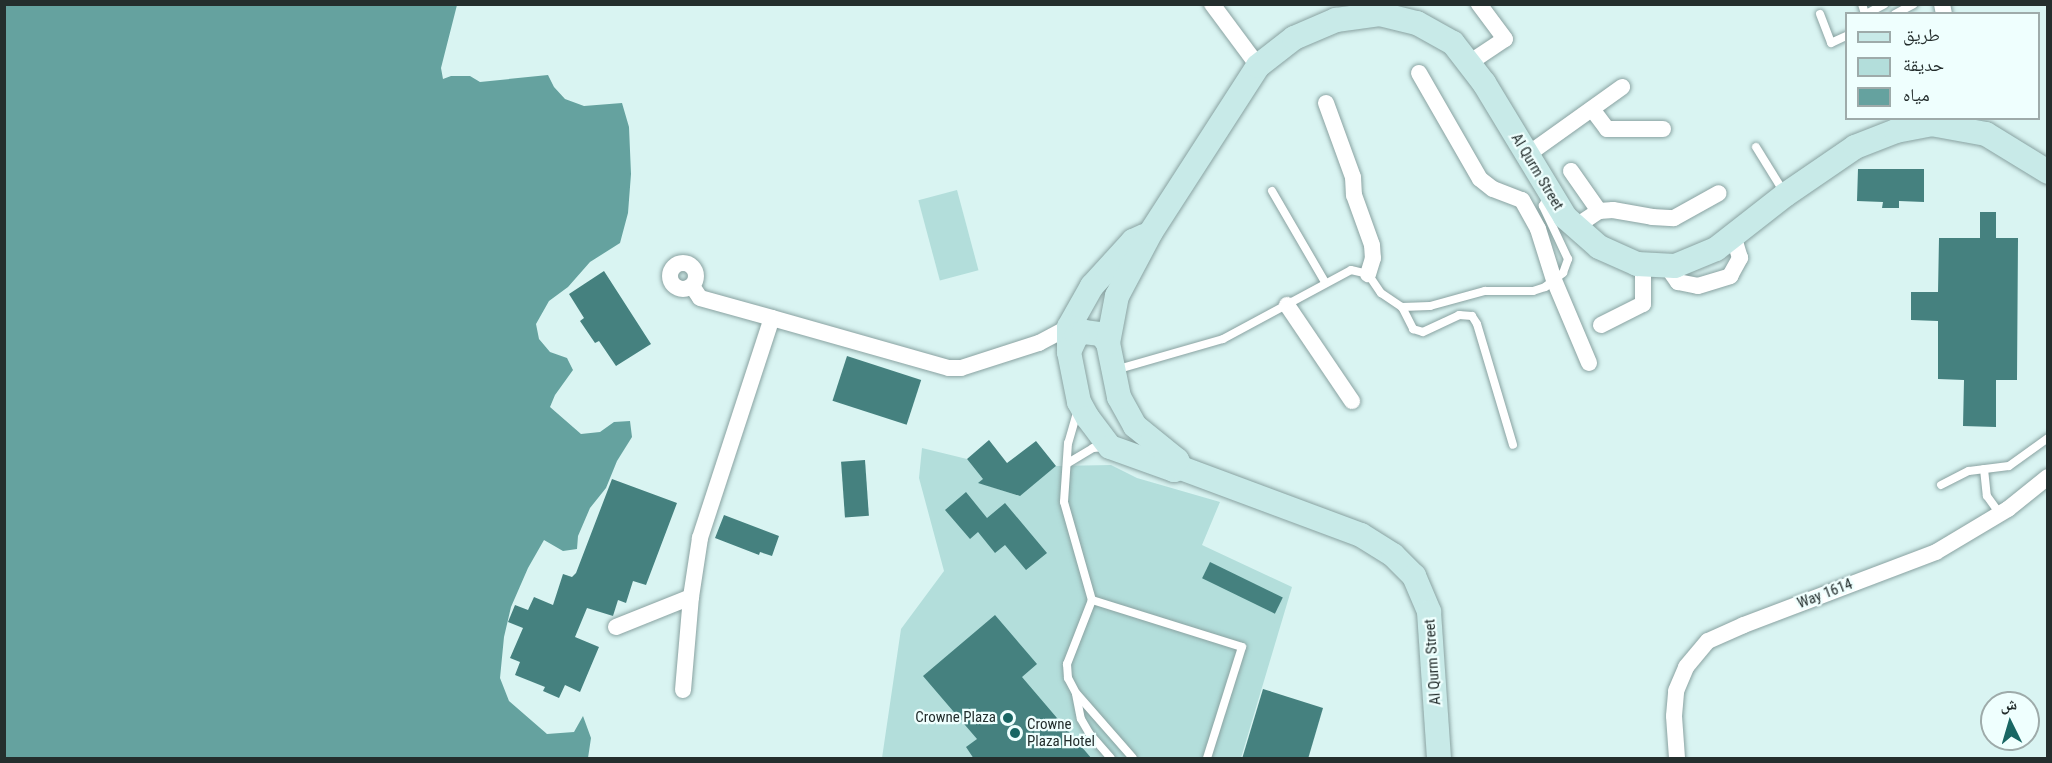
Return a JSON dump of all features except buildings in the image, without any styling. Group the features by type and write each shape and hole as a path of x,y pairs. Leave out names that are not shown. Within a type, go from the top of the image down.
{"street":[{"path":"1212,4 1258,66"},
{"path":"1469,63 1505,39 1479,4"},
{"name":"Al Qurm Street","path":"1181,468 1177,460 1135,426 1119,397 1108,344 1117,296 1151,232 1258,66 1294,38 1336,20 1395,11 1453,43 1484,83 1565,218 1599,247 1637,264 1654,265"},
{"path":"1419,73 1480,179 1493,189 1522,200 1538,229 1554,280 1589,363"},
{"path":"1527,155 1622,87"},
{"path":"1326,103 1353,177 1354,195 1372,245 1373,258 1368,274"},
{"path":"1592,109 1607,129 1663,129"},
{"path":"1601,326 1643,304 1654,265 1675,266 1716,249 1785,195 1855,147 1896,131 1932,121 1986,134 2048,172"},
{"path":"1571,171 1599,210"},
{"path":"1575,227 1599,210 1674,218 1719,193"},
{"name":"Al Qurm Street","path":"1151,232 1133,241 1092,286 1069,327 1069,352 1084,410 1110,447 1174,470 1181,468 1360,536 1393,555 1414,576 1424,596 1432,633 1439,759"},
{"path":"692,285 700,298 949,368 961,368 1039,343 1069,327"},
{"path":"1287,304 1352,401"},
{"path":"683,690 691,597 700,537 772,318"},
{"path":"1069,352 1077,335 1084,332 1101,334 1108,344"},
{"path":"1084,410 1097,423 1107,423 1115,419 1119,411 1119,397"},
{"name":"Way 1614","path":"1677,759 1674,716 1676,691 1686,667 1708,641 1744,624 1936,552 2000,514 2048,477"},
{"path":"616,627 691,597"}],"lane":[{"path":"1870,12 1885,4"},
{"path":"1899,12 1914,4"},
{"path":"1820,14 1831,43 1845,36"},
{"path":"1756,147 1785,195"},
{"path":"1402,307 1430,306 1485,291 1533,291 1545,287 1563,273 1568,259 1543,206 1549,191"},
{"path":"1272,192 1325,282"},
{"path":"1115,370 1223,339 1351,270 1368,274 1381,293 1402,307 1413,329 1423,332 1460,315 1472,316 1478,324 1513,445"},
{"path":"1084,410 1068,443 1064,502 1092,600 1066,664 1068,678 1076,693 1133,759"},
{"path":"1941,485 1969,471 2009,466 2048,438"},
{"path":"1068,463 1094,448 1110,447"},
{"path":"1984,469 1987,496 2000,514"},
{"path":"1092,600 1242,647 1208,759"},
{"path":"1076,693 1081,719 1089,733 1111,759"}],"green space":[{"path":"957,190 978,270 940,281 918,200"},
{"path":"922,448 967,459 989,486 1019,496 1056,466 1111,465 1137,478 1220,502 1202,545 1292,587 1241,758 882,758 901,629 944,571 919,478"}],"water":[{"path":"4,5 457,5 441,68 443,79 451,76 470,76 480,82 548,75 554,87 565,99 584,106 622,103 629,127 631,174 628,213 620,243 590,262 568,287 549,301 536,324 539,339 550,352 567,358 573,370 555,395 550,407 581,434 600,432 614,422 630,421 632,437 617,461 606,488 590,508 578,536 577,549 563,551 544,540 528,568 511,607 504,637 500,678 509,701 547,734 574,732 583,716 591,738 588,758 5,758"}],"place":[{"name":"Crowne Plaza","path":"1008,718"},
{"name":"Crowne Plaza Hotel","path":"1015,733"}]}
